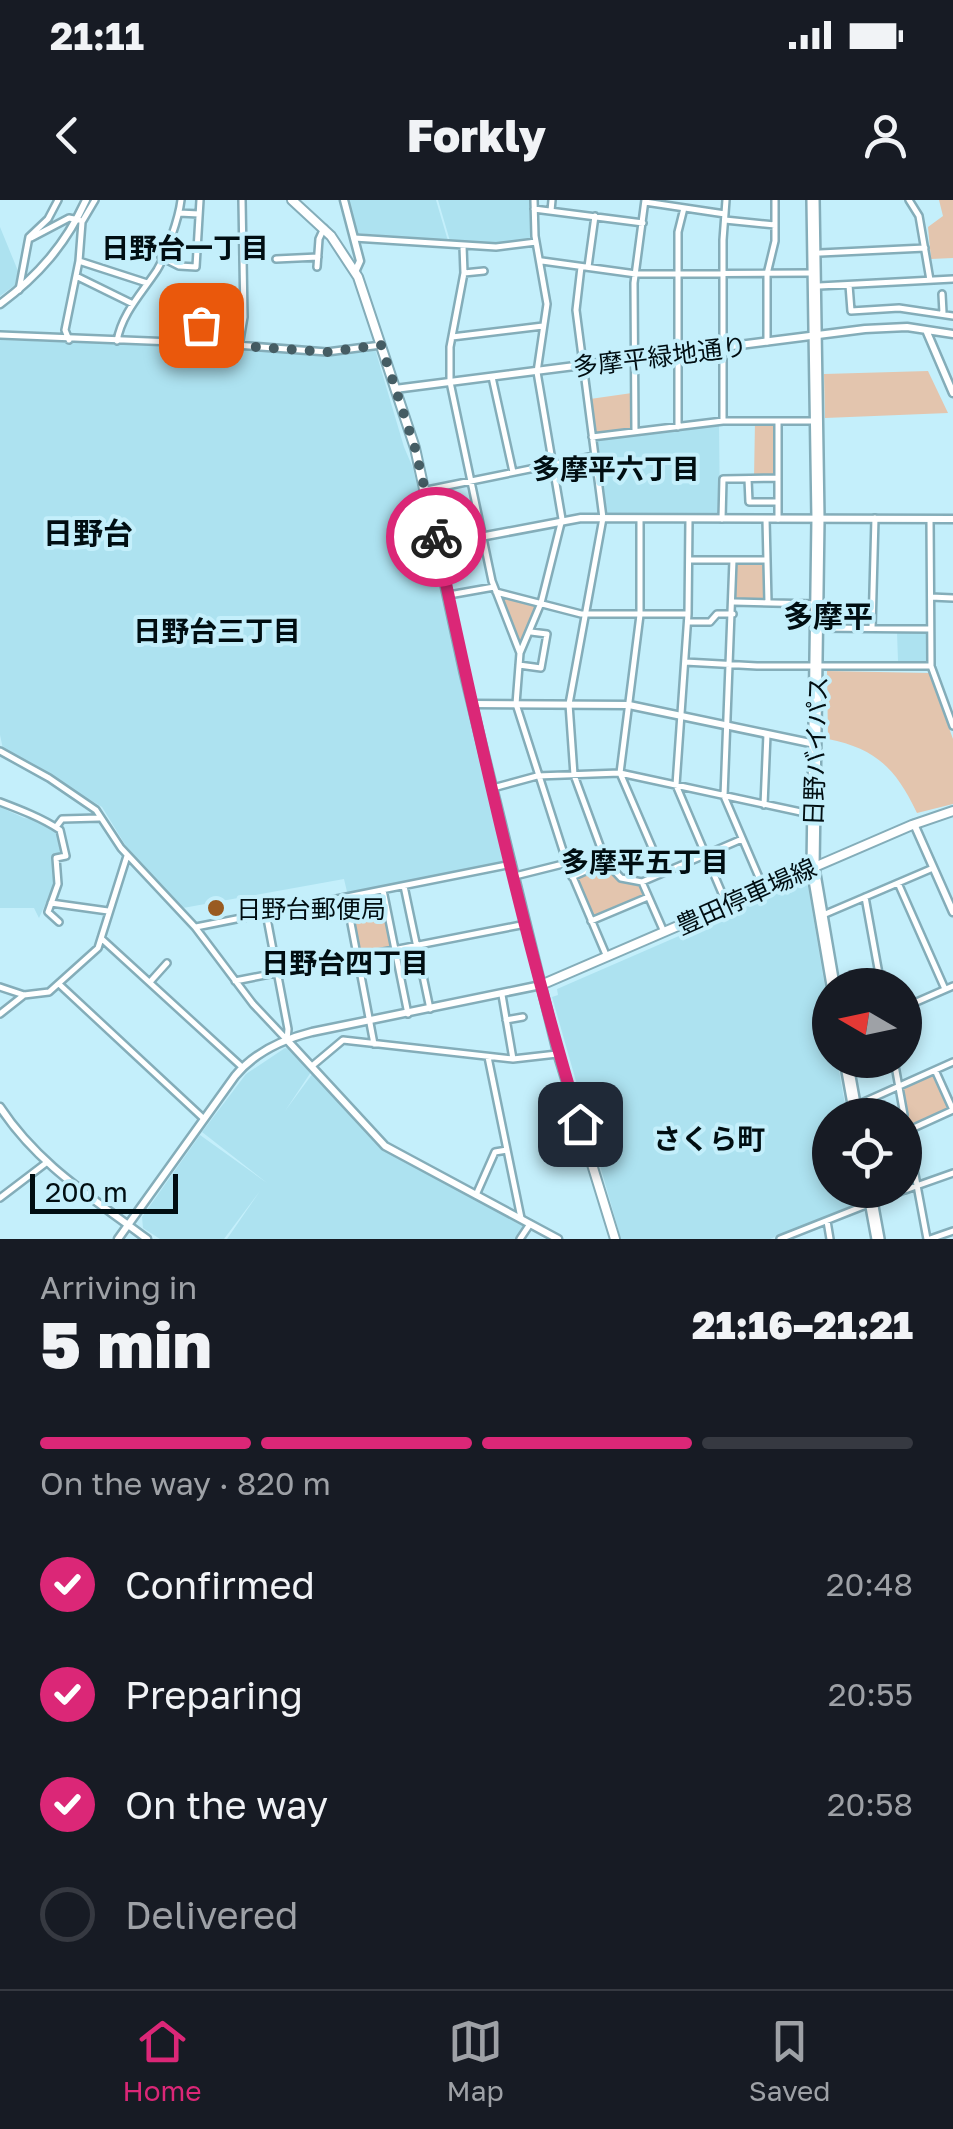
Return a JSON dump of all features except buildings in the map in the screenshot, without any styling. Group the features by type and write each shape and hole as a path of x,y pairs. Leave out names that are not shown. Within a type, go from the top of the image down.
{"highway":[{"name":"日野バイパス","path":"816,200 820,253 816,335"},
{"name":"日野バイパス","path":"816,200 818,666 813,868 830,968"},
{"path":"872,1208 878,1239"}],"main road":[{"path":"292,200 324,228 356,272 395,389 426,490 472,704 558,1054 615,1239"},
{"name":"豊田停車場線","path":"541,985 914,824 953,812"}],"street":[{"path":"19,290 27,241 48,219 58,200"},
{"path":"70,340 65,330 86,200"},
{"path":"0,304 49,261 94,200"},
{"path":"116,341 133,304 160,266 181,200"},
{"path":"162,257 179,266 196,267 200,200"},
{"path":"239,346 244,316 242,200"},
{"path":"344,200 360,261 356,272"},
{"path":"534,200 541,280 548,304 537,372 562,519 541,603 520,653 516,704 572,877 608,957"},
{"path":"550,211 552,200"},
{"path":"724,422 726,200"},
{"path":"767,342 767,274 775,241 776,200"},
{"path":"909,200 919,216 930,280"},
{"path":"634,432 636,274 645,201 775,225"},
{"path":"534,208 643,223"},
{"path":"678,427 678,232 684,208"},
{"path":"179,213 199,214"},
{"path":"595,216 576,310 603,518 569,704 574,774 606,862 620,878 642,882 742,838"},
{"path":"27,241 68,218 80,220"},
{"path":"317,267 324,228"},
{"path":"354,238 496,247 536,242"},
{"path":"462,246 464,273 452,337 450,382 495,589 520,653"},
{"path":"820,253 925,248"},
{"path":"276,259 318,257"},
{"path":"79,261 147,283"},
{"path":"542,261 636,274 814,273"},
{"path":"464,273 484,271"},
{"path":"76,276 133,304"},
{"path":"820,286 953,279"},
{"path":"848,285 850,312 899,308 953,316"},
{"path":"942,294 943,314"},
{"path":"202,343 200,298 243,300"},
{"path":"220,344 221,299"},
{"path":"452,337 544,326"},
{"name":"多摩平緑地通り","path":"395,389 885,327 953,334"},
{"path":"925,329 953,392"},
{"path":"0,335 327,352 381,345"},
{"path":"492,377 512,472"},
{"path":"592,437 724,422 817,420"},
{"path":"778,421 778,519"},
{"path":"426,490 594,456"},
{"path":"748,478 748,502 778,502"},
{"path":"722,519 723,479 778,478"},
{"path":"640,518 640,615 620,773 664,873"},
{"path":"689,518 688,622 676,785 728,906"},
{"path":"872,628 875,518"},
{"path":"438,544 562,519 953,519"},
{"path":"766,519 768,603"},
{"path":"930,519 931,666 953,726"},
{"path":"689,560 767,560"},
{"path":"734,560 724,796 764,889"},
{"path":"449,595 495,589 585,614 688,614"},
{"path":"930,597 953,598"},
{"path":"734,602 817,604"},
{"path":"688,622 710,622 717,614 733,614"},
{"path":"817,628 930,629"},
{"path":"519,665 541,668 547,634 530,631"},
{"path":"685,662 730,666 931,666"},
{"path":"472,704 629,705 814,744"},
{"path":"764,804 767,734"},
{"path":"0,750 96,810 128,856 195,927 287,1040 385,1146 558,1239"},
{"path":"493,788 537,776 620,773 813,815"},
{"path":"0,802 60,830 66,856 56,858 58,884 48,912 59,922"},
{"path":"56,827 62,819 100,818"},
{"path":"914,824 953,912"},
{"path":"0,987 24,995 49,992 98,948 128,856"},
{"path":"572,877 606,862"},
{"path":"514,876 567,863"},
{"path":"195,927 512,864"},
{"path":"820,916 934,868"},
{"path":"642,882 664,932"},
{"path":"898,883 945,989"},
{"path":"404,886 430,1010"},
{"path":"382,890 408,1014"},
{"path":"592,921 648,897"},
{"path":"865,897 878,968"},
{"path":"346,898 374,1044"},
{"path":"52,903 109,911"},
{"path":"266,913 287,1040"},
{"path":"235,980 526,924"},
{"path":"102,939 242,1067"},
{"path":"150,982 167,963"},
{"path":"59,984 202,1118"},
{"path":"118,1239 242,1067 287,1040 541,985"},
{"path":"922,999 953,986"},
{"path":"0,1014 24,995"},
{"path":"502,996 513,1059"},
{"path":"506,1020 523,1017"},
{"path":"312,1066 338,1042 513,1059 558,1054"},
{"path":"488,1057 521,1218"},
{"path":"876,1098 953,1062"},
{"path":"922,1124 953,1110 935,1070"},
{"path":"897,1078 900,1098"},
{"path":"0,1107 46,1163 147,1239"},
{"path":"545,1132 580,1124"},
{"path":"476,1195 495,1152 507,1150"},
{"path":"0,1198 46,1163"},
{"path":"922,1184 953,1173"},
{"path":"782,1239 849,1208"},
{"path":"921,1208 928,1239 953,1231"},
{"path":"827,1221 830,1239"},
{"path":"520,1239 530,1224"}],"shaded area":[{"path":"346,200 436,200 448,241 355,233"},
{"path":"438,200 531,200 532,240 496,244 450,241"},
{"path":"939,200 953,200 953,258 931,259 928,227 943,216"},
{"path":"0,227 18,271 15,285 0,296"},
{"path":"0,340 223,347 326,355 375,349 413,468 504,864 348,896 344,879 183,908 129,851 102,807 3,749"},
{"path":"928,371 948,413 825,418 824,374"},
{"path":"632,393 634,428 595,434 590,399"},
{"path":"755,421 778,421 778,478 754,479"},
{"path":"719,424 720,516 606,512 597,442 600,439"},
{"path":"736,563 764,563 764,601 736,600"},
{"path":"500,596 537,605 520,648"},
{"path":"897,632 926,632 926,661 898,661"},
{"path":"827,671 929,673 953,739 953,804 917,813 901,784 883,763 860,749 828,739"},
{"path":"0,807 24,818 40,820 59,831 64,855 53,856 55,883 39,918 34,908 0,908"},
{"path":"606,862 621,878 642,882 648,897 591,921 572,877"},
{"path":"801,883 808,886 822,968 812,968 812,1078 840,1078 844,1098 812,1098 812,1208 846,1208 770,1239 621,1239 552,997 558,995 557,989"},
{"path":"383,893 395,950 358,957 347,900"},
{"path":"285,1048 311,1072 285,1111 313,1073 384,1151 524,1226 515,1239 227,1239 260,1191 224,1239 160,1239 143,1228 142,1217 200,1135 267,1183 202,1132 246,1074"},
{"path":"934,1073 949,1110 922,1120 922,1098 905,1098 903,1086"}],"way so far":[{"path":"201,325 202,343 327,352 381,345 415,448 436,537"}],"place":[{"name":"日野台郵便局","path":"216,908"}],"district":[{"name":"日野台一丁目","path":"185,247"},
{"name":"多摩平六丁目","path":"616,468"},
{"name":"日野台","path":"88,533"},
{"name":"多摩平","path":"828,616"},
{"name":"日野台三丁目","path":"217,630"},
{"name":"多摩平五丁目","path":"645,861"},
{"name":"日野台四丁目","path":"345,962"},
{"name":"さくら町","path":"709,1138"}],"route":[{"path":"436,537 464,672 558,1054 580,1124"}]}
